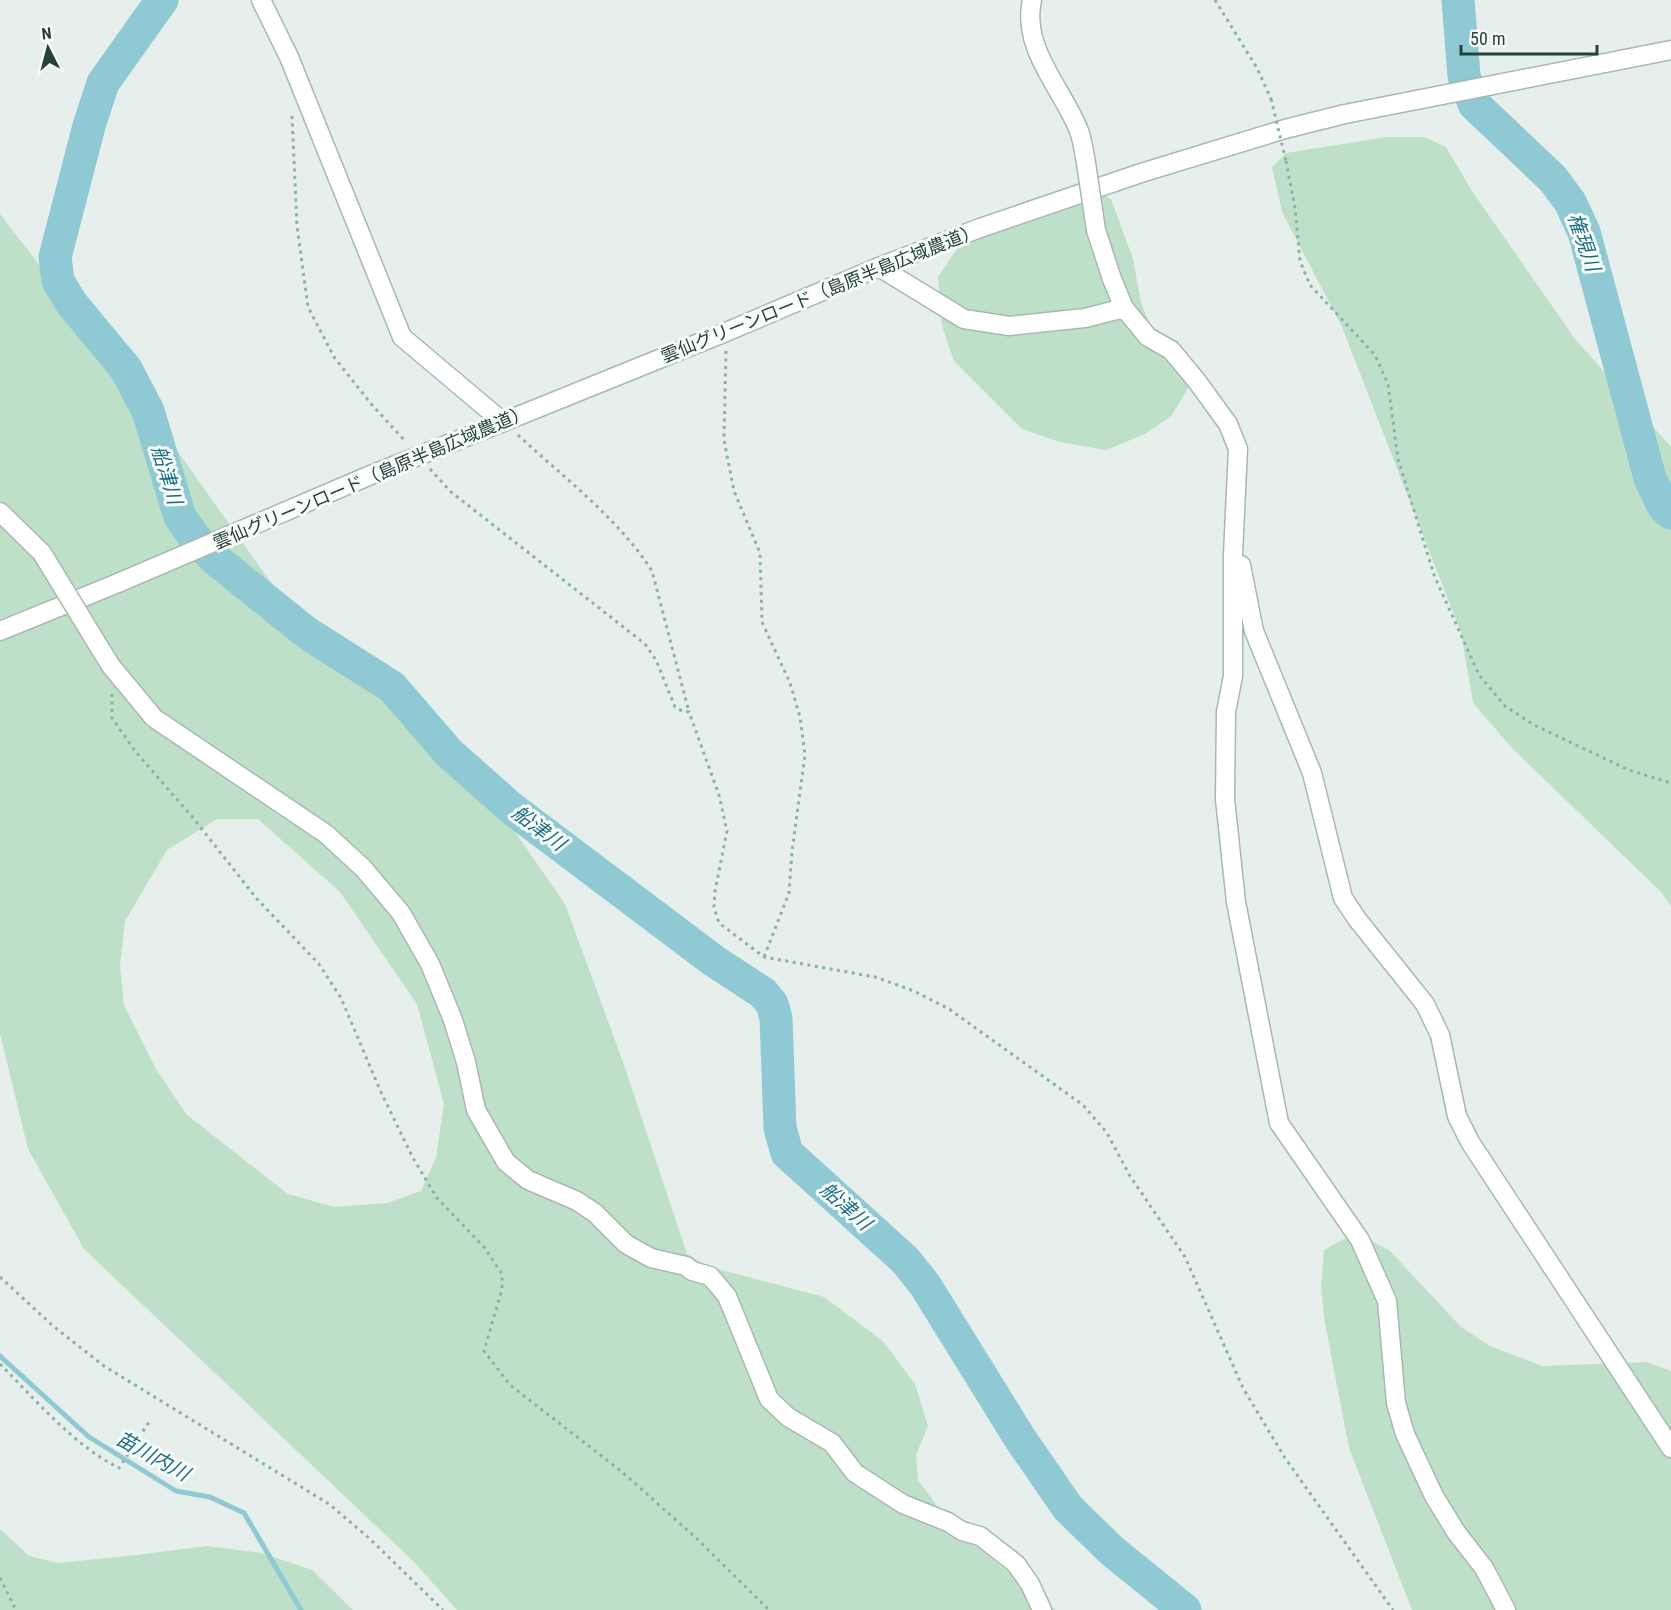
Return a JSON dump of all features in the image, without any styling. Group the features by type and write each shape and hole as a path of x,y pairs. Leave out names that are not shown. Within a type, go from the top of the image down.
{"street":[{"path":"261,0 289,57 402,337 503,422"},
{"path":"1032,0 1034,37 1040,58 1079,131 1096,230 1124,308 1148,337 1171,350 1228,424 1238,449 1233,555 1233,676 1226,712 1225,799 1236,902 1279,1123 1360,1240 1387,1301 1396,1403 1405,1434 1434,1496 1456,1532 1484,1568 1506,1610"},
{"name":"雲仙グリーンロード（島原半島広域農道）","path":"1,630 118,583 373,474 980,228 1141,173 1285,129 1345,114 1671,50"},
{"path":"879,267 964,319 1009,326 1085,318 1124,308"},
{"path":"0,512 42,553 111,666 154,718 326,834 363,868 401,913 430,964 453,1020 466,1062 476,1110 506,1162 528,1180 577,1201 595,1213 626,1244 651,1258 686,1266 692,1271 710,1276 727,1296 769,1398 788,1417 832,1443 855,1473 903,1504 948,1522 962,1531 980,1536 1016,1564 1030,1584 1042,1610"},
{"path":"1233,555 1241,564 1254,631 1312,773 1343,898 1425,1004 1440,1035 1457,1116 1470,1142 1671,1448"}],"path":[{"path":"1215,0 1257,68 1271,99 1296,208 1300,261 1310,285 1375,355 1388,384 1398,459 1434,575 1479,675 1505,706 1534,725 1618,765 1671,783"},
{"path":"292,113 297,226 308,308 334,357 372,405 412,449"},
{"path":"726,332 724,440 734,491 760,553 762,622 790,683 800,717 805,755 792,851 789,893 764,957"},
{"path":"503,422 609,519 652,571 689,712 719,795 727,831 715,891 714,907 719,923 764,957 876,977 914,991 949,1009 1083,1105 1107,1133 1130,1176 1185,1257 1243,1388 1285,1458 1393,1610"},
{"path":"427,466 451,492 645,644 656,660 675,707 689,712"},
{"path":"112,718 135,751 194,819 257,899 319,964 341,998 380,1090 413,1158 438,1198 484,1247 502,1274 502,1289 484,1351 495,1367 510,1385 621,1471 695,1537 769,1610"},
{"path":"0,1277 54,1326 104,1366 328,1504 369,1538 442,1610"},
{"path":"0,1364 70,1434 97,1457 119,1468 148,1422"},
{"path":"0,1578 16,1610"}],"green space":[{"path":"1387,137 1424,137 1446,147 1472,191 1575,339 1671,447 1671,906 1661,892 1512,748 1473,703 1461,633 1342,327 1282,212 1272,167 1286,153"},
{"path":"1090,189 1111,199 1133,259 1141,303 1152,330 1190,385 1172,415 1145,434 1106,450 1060,442 1022,429 954,361 942,326 938,277 959,246 994,223"},
{"path":"0,214 119,369 282,598 446,764 511,826 565,904 623,1062 687,1254 710,1267 824,1297 883,1341 915,1384 928,1426 916,1455 918,1480 954,1529 1056,1610 457,1610 413,1561 84,1249 28,1149 0,1034","holes":["217,819 258,819 340,892 417,1004 444,1104 436,1158 421,1191 387,1203 334,1207 288,1194 187,1115 156,1069 124,1005 120,965 125,921 167,850"]},
{"path":"1360,1235 1389,1250 1461,1327 1490,1346 1542,1366 1646,1362 1671,1371 1671,1610 1412,1610 1349,1448 1324,1318 1321,1285 1324,1250 1342,1240"},
{"path":"0,1529 29,1556 58,1563 207,1546 261,1553 312,1570 353,1610 0,1610"}],"waterway":[{"name":"船津川","path":"162,0 103,83 89,126 55,257 58,281 72,304 126,369 148,411 180,517 195,538 215,559 307,633 392,687 449,753 511,808 714,961 763,993 772,1004 776,1018 780,1128 787,1153 905,1260 925,1285 1021,1440 1068,1508 1111,1550 1185,1610"},
{"name":"権現川","path":"1458,0 1464,76 1474,104 1553,179 1570,202 1584,232 1650,478 1663,506 1671,513"},
{"name":"苗川内川","path":"0,1356 89,1437 176,1491 210,1497 244,1513 301,1610"}]}
